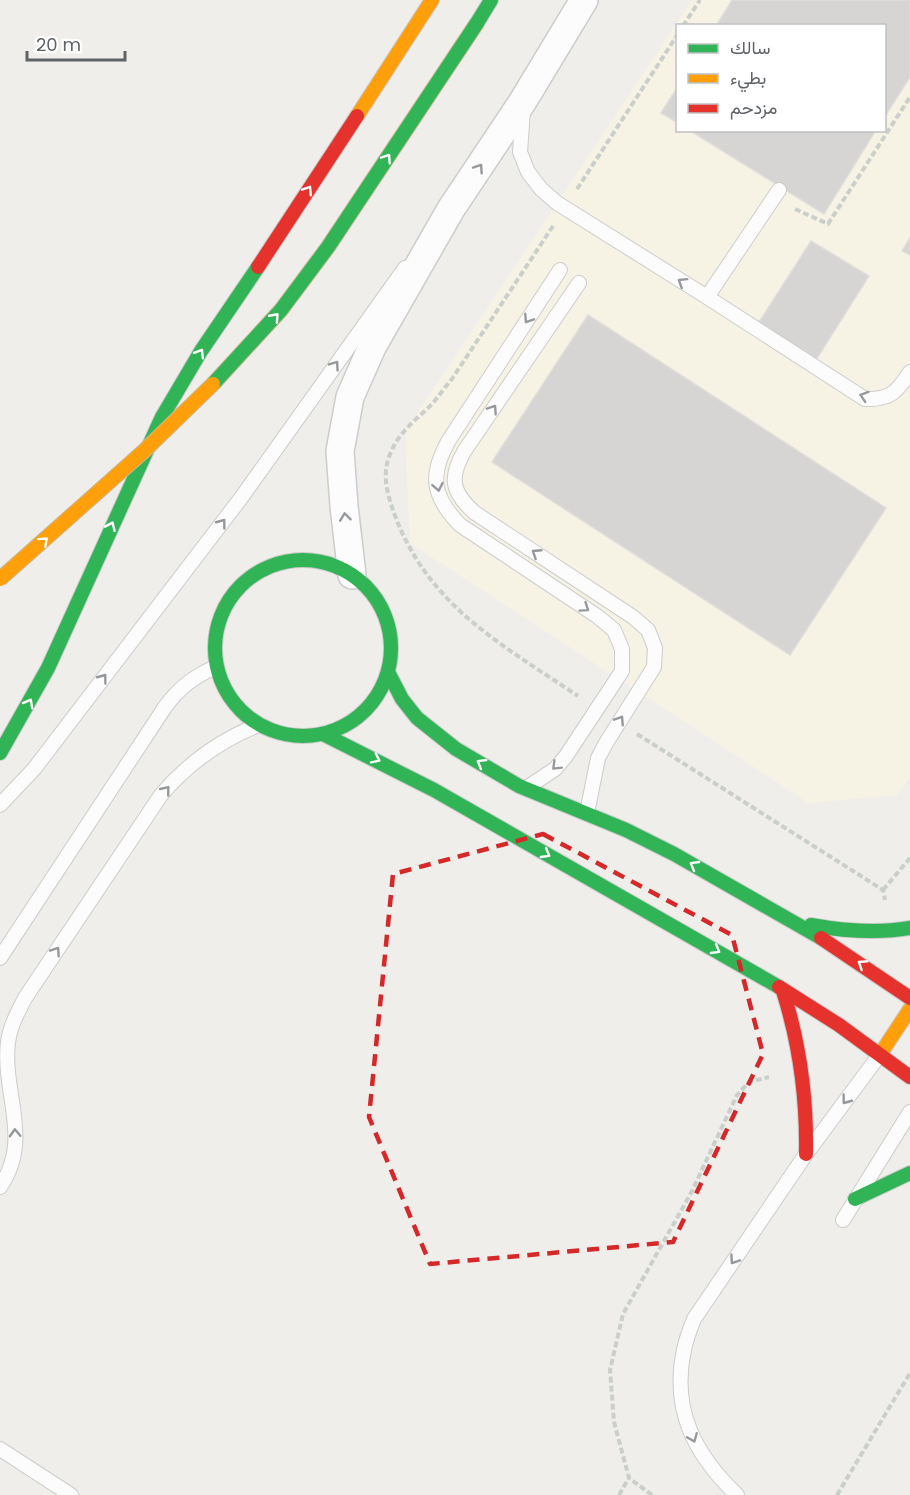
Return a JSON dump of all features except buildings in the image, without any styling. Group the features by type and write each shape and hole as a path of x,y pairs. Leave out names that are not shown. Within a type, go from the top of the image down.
{"main road":[{"path":"0,753 48,668 162,417 201,351 432,0"},
{"path":"0,579 144,451 218,379 281,310 328,247 491,0"},
{"path":"295,560 325,563 352,575 378,601 391,636 388,672 381,689 357,718 340,728 323,734 289,736 258,725 239,709 225,690 216,667 215,637 224,609 241,585 266,568 295,560"},
{"path":"388,672 402,699 417,718 436,735 519,786 626,830 674,854 869,968 910,998"},
{"path":"323,734 413,778 745,966 881,1053 910,1077"},
{"path":"790,920 843,931 866,933 910,928"},
{"path":"783,991 803,1068 807,1125 806,1154"},
{"path":"881,1053 910,1009"},
{"path":"855,1199 910,1173"}],"street":[{"path":"352,575 340,451 350,397 372,347 451,208 523,101 584,0"}],"lane":[{"path":"523,101 520,152 528,171 541,189 564,209 708,297 865,399 880,400 892,394 910,372"},
{"path":"708,297 776,194"},
{"path":"0,805 34,768 241,498 396,279 451,208"},
{"path":"519,786 527,788 555,769 566,756 622,671 622,649 614,630 597,616 460,525 446,511 438,494 436,475 440,456 449,440 560,270"},
{"path":"579,284 465,450 456,466 455,484 461,500 475,513 633,617 648,630 655,648 654,667 598,758 587,813"},
{"path":"0,958 165,707 185,684 216,667"},
{"path":"0,1187 10,1173 15,1153 16,1131 8,1041 15,1018 25,998 161,795 177,777 214,746 258,725"},
{"path":"737,1495 715,1474 696,1446 684,1416 680,1383 684,1350 694,1319 806,1154 881,1053"},
{"path":"0,1096 13,1111"},
{"path":"843,1220 910,1112"},
{"path":"0,1449 71,1495"}],"path":[{"path":"684,24 700,0"},
{"path":"597,709 475,627 445,599 420,566 405,539 386,491 385,472 390,453 399,437 452,379 676,37"},
{"path":"776,194 828,224 910,97"},
{"path":"619,723 882,890 893,931"},
{"path":"882,890 910,858"},
{"path":"652,1495 629,1478 614,1422 610,1370 623,1314 691,1193 737,1095 749,1082 803,1068"},
{"path":"837,1495 910,1373"},
{"path":"619,1495 629,1478"}],"highlighted area":[{"path":"543,834 732,935 763,1054 673,1242 430,1264 369,1117 393,874"}],"shaded area":[{"path":"692,0 910,0 910,776 897,795 809,803 410,543 405,432 676,24 676,132 886,132 886,24 676,24"}],"traffic: fast":[{"path":"477,23 491,0"},
{"path":"213,384 281,310 328,247 477,23"},
{"path":"0,753 48,668 162,417 201,351 258,267"},
{"path":"303,560 337,567 352,575 365,586 376,599 384,614 391,648 384,682 376,697 365,710 352,721 337,729 303,736 269,729 254,721 241,710 230,697 222,682 215,648 222,614 230,599 241,586 254,575 269,567 303,560"},
{"path":"388,672 402,699 417,718 456,749 519,786 626,830 674,854 821,938"},
{"path":"323,734 434,790 779,987"},
{"path":"811,925 860,931 910,928"},
{"path":"855,1199 910,1173"}],"traffic: slow":[{"path":"357,116 432,0"},
{"path":"0,579 144,451 213,384"},
{"path":"881,1053 910,1009"}],"traffic: jam":[{"path":"258,267 357,116"},
{"path":"821,938 910,998"},
{"path":"779,987 839,1025 910,1077"},
{"path":"783,991 794,1031 801,1072 806,1154"}]}
